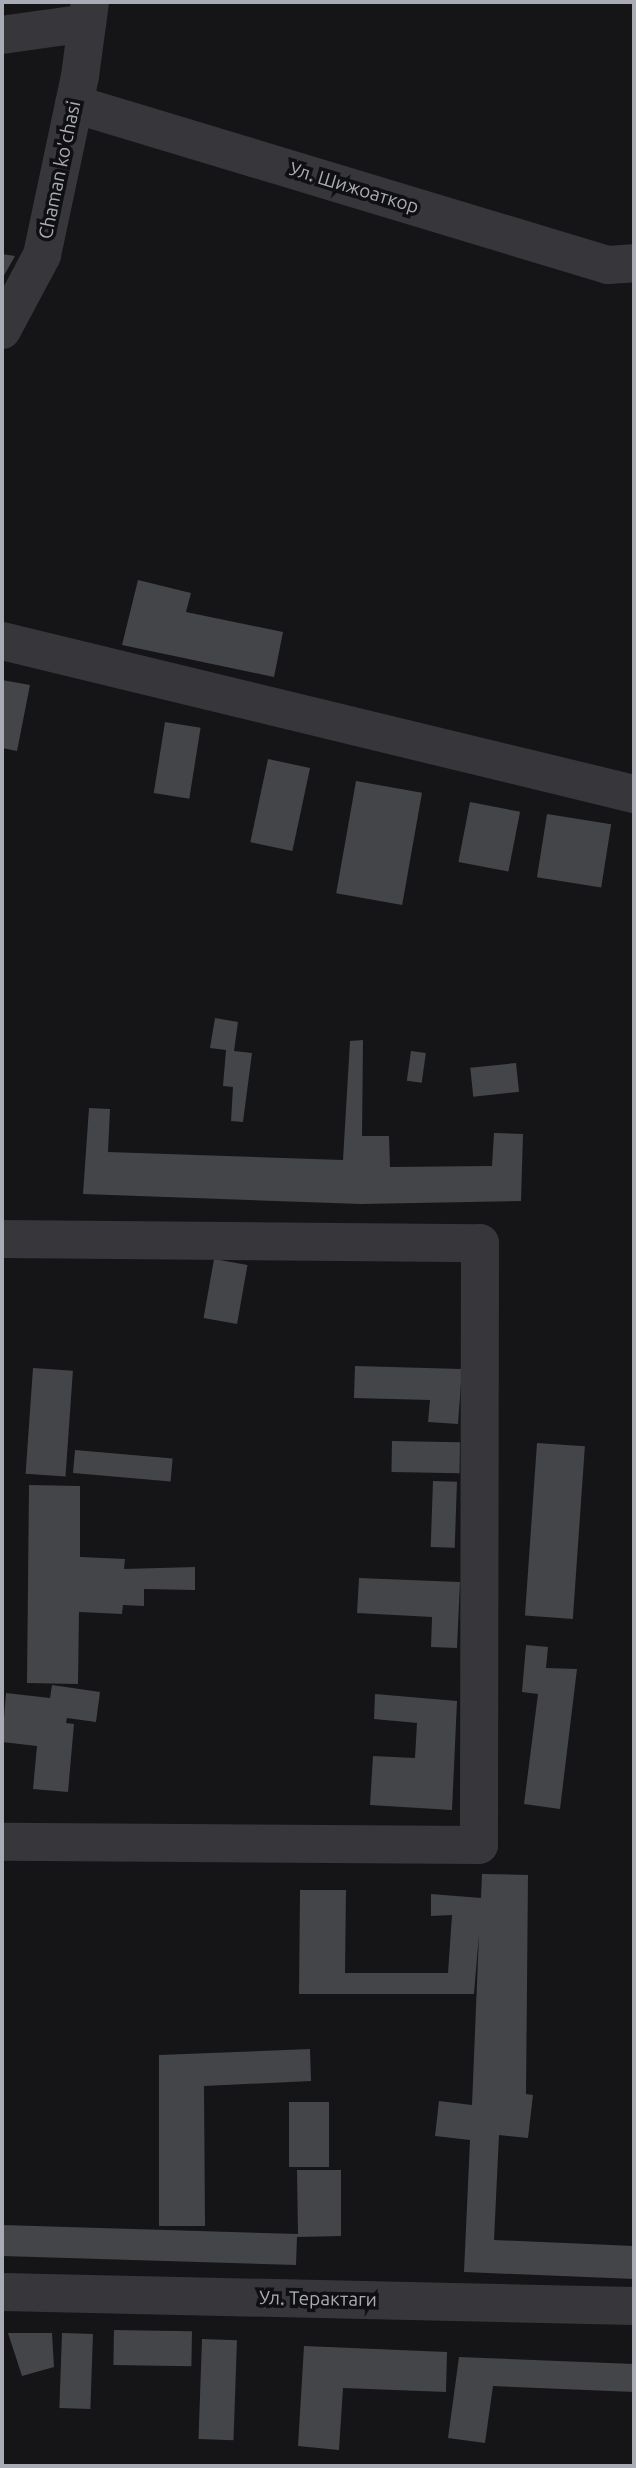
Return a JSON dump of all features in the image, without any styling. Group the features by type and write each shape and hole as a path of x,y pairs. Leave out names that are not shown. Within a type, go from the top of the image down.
{"street":[{"path":"2,35 89,13"},
{"name":"Chaman ko'chasi","path":"2,330 42,255 74,104 89,13"},
{"name":"Ул. Шижоаткор","path":"74,104 608,265 634,263"},
{"path":"2,641 634,794"},
{"path":"2,1239 480,1242 479,1845 2,1842"},
{"name":"Ул. Терактаги","path":"2,2291 634,2306"}],"building":[{"path":"2,254 15,256 2,279"},
{"path":"138,580 191,593 186,612 283,632 274,677 122,645"},
{"path":"2,680 30,685 17,751 2,748"},
{"path":"165,722 201,728 189,799 154,793"},
{"path":"268,759 310,768 292,851 250,842"},
{"path":"356,781 422,793 402,905 336,893"},
{"path":"470,802 520,812 508,872 458,862"},
{"path":"547,814 611,824 601,887 537,877"},
{"path":"215,1018 238,1022 234,1051 252,1053 243,1122 231,1121 233,1087 223,1086 226,1050 210,1048"},
{"path":"363,1040 362,1136 389,1136 390,1167 492,1166 494,1133 523,1134 521,1201 361,1204 83,1194 89,1108 110,1109 108,1152 343,1160 350,1041"},
{"path":"411,1051 426,1053 422,1083 407,1081"},
{"path":"516,1063 519,1092 473,1097 470,1068"},
{"path":"214,1259 247,1265 237,1324 204,1318"},
{"path":"355,1366 462,1369 458,1424 428,1422 430,1400 354,1398"},
{"path":"33,1368 73,1371 66,1477 26,1474"},
{"path":"392,1441 460,1442 459,1473 391,1472"},
{"path":"537,1443 585,1446 573,1619 525,1616"},
{"path":"75,1450 173,1459 171,1481 73,1473"},
{"path":"433,1481 457,1482 455,1548 431,1547"},
{"path":"29,1485 80,1486 80,1557 125,1559 124,1569 195,1567 195,1590 144,1589 144,1606 123,1605 122,1614 79,1612 78,1684 27,1683"},
{"path":"359,1578 460,1582 457,1648 431,1647 432,1617 357,1613"},
{"path":"526,1645 548,1647 546,1668 577,1669 560,1809 524,1804 538,1694 522,1692"},
{"path":"52,1685 100,1692 96,1722 67,1718 66,1723 74,1724 68,1792 33,1789 37,1746 2,1742 6,1693 50,1698"},
{"path":"375,1694 457,1701 452,1810 370,1805 373,1756 415,1758 417,1723 374,1719"},
{"path":"482,1874 528,1875 526,2094 533,2095 528,2138 499,2135 494,2240 634,2246 634,2279 464,2272 470,2140 435,2136 439,2101 472,2105 479,1934 474,1994 299,1994 300,1890 346,1890 345,1973 448,1973 452,1915 431,1916 431,1894 481,1898"},
{"path":"310,2049 311,2081 204,2086 205,2226 159,2226 159,2055"},
{"path":"289,2102 329,2102 329,2167 289,2167"},
{"path":"297,2170 341,2170 341,2236 297,2237 296,2265 2,2256 2,2225 298,2234"},
{"path":"114,2330 192,2331 191,2366 113,2365"},
{"path":"8,2333 52,2333 54,2367 22,2376"},
{"path":"62,2333 93,2334 90,2409 59,2408"},
{"path":"202,2339 237,2340 233,2440 199,2439"},
{"path":"304,2346 447,2352 446,2392 343,2388 339,2450 298,2446"},
{"path":"459,2357 634,2364 634,2392 493,2386 485,2443 448,2438"}]}
